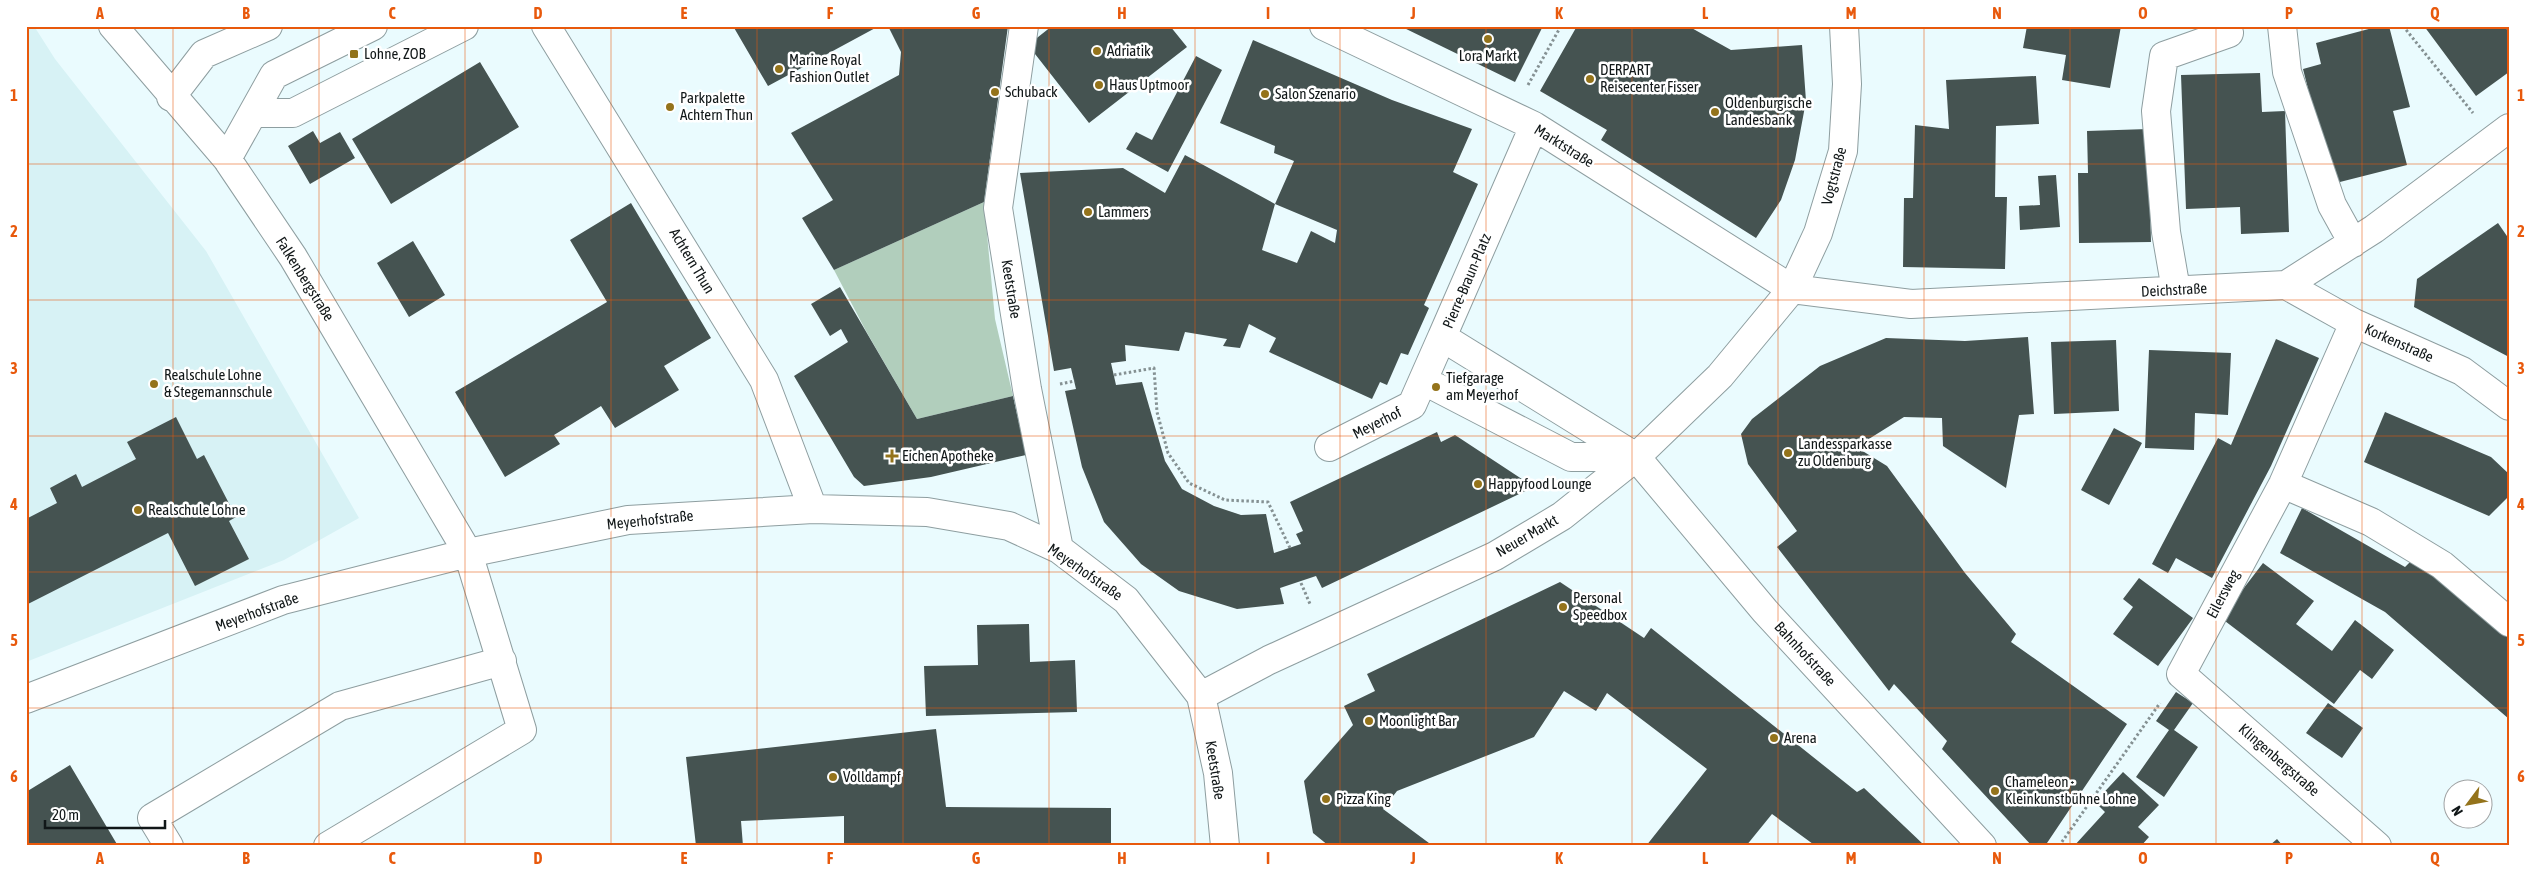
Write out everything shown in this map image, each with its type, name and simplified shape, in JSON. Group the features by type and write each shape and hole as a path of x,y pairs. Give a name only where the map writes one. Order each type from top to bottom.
{"street":[{"name":"Falkenbergstraße","path":"113,26 171,97 226,159 293,257 468,553 522,730 328,846"},
{"path":"171,97 204,54 216,26"},
{"path":"204,54 268,26"},
{"path":"226,159 274,75 372,26"},
{"path":"254,113 293,113 464,26"},
{"name":"Achtern Thun","path":"546,26 764,380 813,509"},
{"name":"Keetstraße","path":"1024,26 998,208 1027,389 1059,550"},
{"name":"Marktstraße","path":"1324,26 1523,121 1792,289"},
{"name":"Vogtstraße","path":"1792,289 1818,233 1843,151 1847,84 1844,26"},
{"path":"2282,26 2288,72 2332,206 2353,243"},
{"path":"2176,290 2166,232 2156,111 2164,56 2229,33"},
{"name":"Pierre-Braun-Platz","path":"1523,121 1442,336 1636,457"},
{"name":"Deichstraße","path":"1792,289 1911,304 2286,285 2353,243 2502,134"},
{"name":"Korkenstraße","path":"2286,285 2354,323 2462,371 2509,406"},
{"name":"Neuer Markt","path":"1201,696 1277,656 1495,556 1562,516 1636,457 1720,376 1792,289"},
{"name":"Eilersweg","path":"2180,674 2283,484 2354,323"},
{"name":"Meyerhof","path":"1329,447 1412,405 1442,336"},
{"path":"1436,387 1571,457 1636,457"},
{"name":"Bahnhofstraße","path":"1636,457 1765,611 1982,846"},
{"path":"2283,484 2371,522 2442,565 2509,622"},
{"name":"Meyerhofstraße","path":"26,699 283,600 468,553 628,520 813,509 927,512 1009,526 1059,550 1126,600 1201,696"},
{"path":"169,846 152,818 340,706 502,661"},
{"name":"Klingenbergstraße","path":"2180,674 2377,846"},
{"name":"Keetstraße","path":"1201,696 1218,773 1225,846"}],"path":[{"path":"1523,121 1561,26"},
{"path":"2403,26 2502,134"},
{"path":"1114,375 1154,368 1157,412 1168,453 1189,483 1225,500 1268,502 1290,548"},
{"path":"2059,846 2180,674"}],"shaded area":[{"name":"Realschule Lohne & Stegemannschule","path":"26,26 34,26 55,59 206,251 359,518 284,560 26,662"}],"green space":[{"path":"984,202 995,319 1013,396 917,419 866,331 834,270"}],"building":[{"path":"733,26 879,26 768,86"},
{"path":"888,26 1008,26 984,202 834,270 802,218 833,200 791,133 899,75 901,52"},
{"name":"Haus Uptmoor","path":"1052,26 1170,26 1187,47 1089,123 1028,45"},
{"path":"1400,26 1543,26 1515,82"},
{"path":"1577,26 1688,26 1731,50 1802,45 1806,101 1795,160 1781,200 1756,238 1601,140 1607,130 1540,91"},
{"path":"2027,26 2121,26 2110,88 2062,80 2066,55 2023,48"},
{"path":"2380,26 2389,26 2410,107 2393,111 2407,165 2332,184 2303,69 2321,64 2316,43"},
{"path":"2424,26 2504,26 2509,32 2509,72 2476,96"},
{"path":"1253,40 1392,100 1472,129 1453,172 1478,184 1424,305 1429,308 1408,355 1401,353 1387,385 1380,382 1372,399 1269,352 1276,338 1249,324 1240,348 1223,346 1227,339 1185,332 1179,351 1125,345 1126,361 1111,363 1116,385 1142,382 1165,461 1182,489 1214,506 1241,515 1266,514 1274,553 1301,544 1296,534 1303,531 1290,502 1437,432 1441,442 1455,435 1534,487 1322,588 1316,576 1280,588 1284,604 1237,609 1179,591 1141,564 1104,522 1082,467 1065,391 1076,389 1071,368 1054,371 1020,173 1123,168 1165,193 1185,155 1275,204 1294,161 1274,153 1275,146 1220,123","holes":["1275,204 1337,230 1335,243 1311,231 1297,263 1262,250"]},
{"path":"1196,56 1222,70 1168,172 1126,149 1136,132 1152,140"},
{"path":"480,62 519,127 391,204 352,139"},
{"path":"2260,73 2262,112 2285,111 2289,232 2241,234 2240,207 2186,209 2181,75"},
{"path":"2036,76 2039,124 1996,126 1995,197 2007,197 2005,269 1903,267 1904,198 1913,198 1915,125 1949,129 1946,80"},
{"path":"2148,129 2151,242 2079,243 2078,173 2088,173 2087,131"},
{"path":"313,131 320,143 340,132 355,158 310,184 288,146"},
{"path":"2056,175 2060,227 2020,230 2019,206 2040,205 2038,176"},
{"path":"631,203 711,338 664,366 679,390 615,428 601,406 554,435 560,444 505,477 455,392 607,302 570,240"},
{"path":"2498,223 2509,239 2509,357 2414,307 2417,279"},
{"path":"413,241 445,295 409,317 377,263"},
{"path":"840,287 917,419 1013,396 1026,455 931,477 864,486 854,477 794,376 848,342 841,329 830,336 811,304"},
{"path":"2028,337 2034,414 2019,415 2006,488 1943,446 1942,418 1904,417 1856,447 1887,466 1965,573 2016,634 2011,642 2127,724 2045,846 2032,846 1942,749 1947,741 1894,684 1889,691 1777,547 1797,531 1748,464 1741,434 1752,419 1820,366 1886,338 1965,341"},
{"path":"2276,339 2319,358 2271,466 2212,578 2176,558 2168,573 2152,564 2218,438 2231,445"},
{"path":"2116,340 2119,411 2054,414 2051,342"},
{"path":"2149,350 2231,353 2228,415 2195,413 2194,450 2145,448"},
{"path":"2385,412 2491,457 2509,474 2509,496 2489,516 2364,462"},
{"name":"Realschule Lohne","path":"176,417 197,459 204,455 236,517 229,521 249,559 195,586 168,533 26,605 26,519 57,503 50,488 76,474 82,487 136,459 127,442"},
{"path":"2114,428 2142,443 2109,505 2081,490"},
{"path":"2302,508 2405,567 2417,555 2509,639 2509,719 2385,612 2280,553"},
{"path":"2263,563 2314,601 2296,624 2332,651 2355,620 2394,650 2372,679 2360,670 2334,704 2221,618"},
{"path":"2139,578 2193,618 2158,666 2113,634 2133,607 2123,599"},
{"path":"1560,582 1644,638 1651,628 1857,792 1864,788 1924,845 1811,846 1813,844 1772,814 1746,846 1646,846 1707,769 1607,693 1596,711 1564,691 1534,737 1397,791 1383,809 1433,846 1329,846 1313,833 1304,781 1353,725 1344,706 1375,691 1367,674"},
{"path":"1029,624 1030,662 1075,660 1077,712 926,716 924,666 978,665 977,625"},
{"path":"2176,692 2193,703 2174,730 2198,747 2164,797 2136,777 2169,730 2156,721"},
{"path":"2328,703 2363,728 2342,758 2306,733"},
{"path":"936,729 946,807 1111,808 1111,846 844,846 844,816 741,821 743,846 696,846 686,757"},
{"path":"70,765 118,846 26,846 26,792"},
{"path":"2123,772 2159,805 2138,827 2149,837 2141,846 2074,846 2105,812 2095,802"},
{"path":"2277,839 2283,846 2269,846"}],"place":[{"name":"Lora Markt","path":"1488,39"},
{"name":"Adriatik","path":"1097,51"},
{"name":"Lohne, ZOB","path":"354,54"},
{"name":"Marine Royal Fashion Outlet","path":"779,69"},
{"name":"DERPART Reisecenter Fisser","path":"1590,79"},
{"name":"Haus Uptmoor","path":"1099,85"},
{"name":"Schuback","path":"995,92"},
{"name":"Salon Szenario","path":"1265,94"},
{"name":"Parkpalette Achtern Thun","path":"670,107"},
{"name":"Oldenburgische Landesbank","path":"1715,112"},
{"name":"Lammers","path":"1088,212"},
{"name":"Realschule Lohne & Stegemannschule","path":"154,384"},
{"name":"Tiefgarage am Meyerhof","path":"1436,387"},
{"name":"Landessparkasse zu Oldenburg","path":"1788,453"},
{"name":"Eichen Apotheke","path":"892,456"},
{"name":"Happyfood Lounge","path":"1478,484"},
{"name":"Realschule Lohne","path":"138,510"},
{"name":"Personal Speedbox","path":"1563,607"},
{"name":"Moonlight Bar","path":"1369,721"},
{"name":"Arena","path":"1774,738"},
{"name":"Volldampf","path":"833,777"},
{"name":"Chameleon - Kleinkunstbühne Lohne","path":"1995,791"},
{"name":"Pizza King","path":"1326,799"}]}
